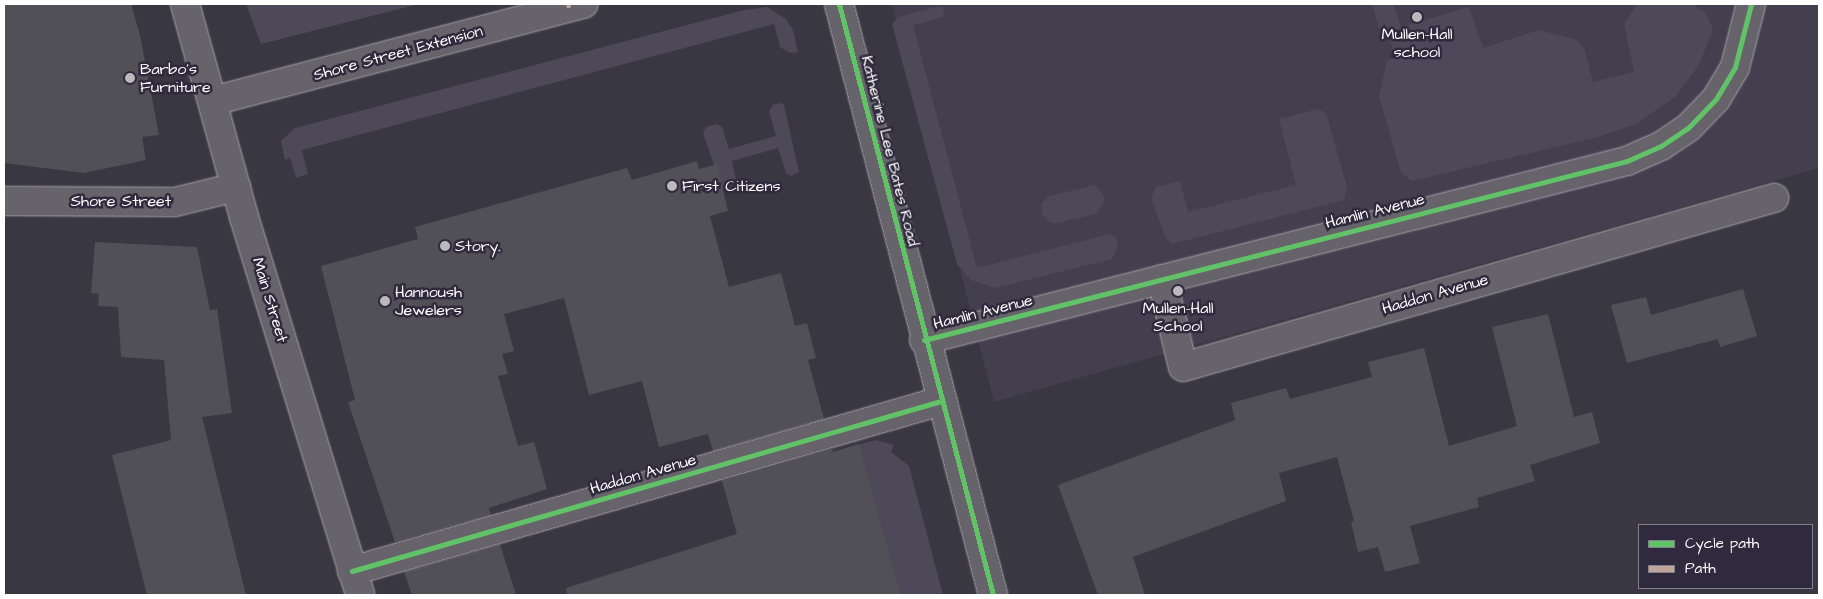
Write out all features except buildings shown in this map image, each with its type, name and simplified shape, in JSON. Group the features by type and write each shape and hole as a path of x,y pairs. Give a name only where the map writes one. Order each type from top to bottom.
{"street":[{"name":"Main Street","path":"185,4 236,187 356,583"},
{"name":"Shore Street Extension","path":"213,101 584,4"},
{"name":"Katherine Lee Bates Road","path":"839,4 924,340 993,595"},
{"name":"Hamlin Avenue","path":"924,340 1627,161 1660,146 1688,128 1716,99 1735,67 1751,4"},
{"name":"Shore Street","path":"4,201 175,202 236,187"},
{"name":"Haddon Avenue","path":"1162,279 1183,367 1774,198"},
{"name":"Haddon Avenue","path":"356,583 941,401"}],"shaded area":[{"path":"246,4 419,4 261,44"},
{"name":"Mullen-Hall School","path":"892,4 1819,4 1819,168 994,402"},
{"path":"1372,4 1394,4 1401,27 1469,7 1483,48 1539,30 1577,40 1584,48 1593,82 1634,72 1624,24 1637,4 1693,4 1706,13 1713,29 1699,65 1676,96 1636,124 1598,137 1412,181 1401,173 1379,96 1387,60 1395,58 1388,32 1380,31"},
{"path":"940,6 944,8 943,17 913,25 977,268 1110,234 1117,238 1118,245 1112,259 995,288 971,280 957,264 892,24 898,17"},
{"path":"767,7 786,19 793,30 798,52 790,53 780,47 774,24 302,150 308,174 296,178 290,158 285,160 281,141 295,128 744,10"},
{"path":"780,103 784,105 799,172 791,176 786,173 778,148 732,161 736,179 733,184 722,188 703,133 706,127 716,124 722,127 729,149 776,136 769,111 773,105"},
{"path":"1318,109 1326,113 1347,187 1344,200 1172,244 1165,237 1151,198 1156,187 1180,181 1188,212 1296,185 1279,119"},
{"path":"1096,185 1106,200 1096,214 1056,223 1050,222 1042,214 1041,204 1049,196"},
{"path":"875,440 894,445 891,452 909,466 943,595 901,595 859,445"}],"marked path":[{"path":"568,4 569,8"}],"cycle path":[{"path":"839,4 993,595"},
{"path":"924,340 1627,161 1661,146 1688,128 1716,99 1735,67 1751,4"},
{"path":"352,571 941,401"}],"place":[{"name":"Mullen-Hall school","path":"1417,17"},
{"name":"Barbo's Furniture","path":"130,78"},
{"name":"First Citizens","path":"672,186"},
{"name":"Story.","path":"445,246"},
{"name":"Mullen-Hall School","path":"1178,291"},
{"name":"Hannoush Jewelers","path":"385,301"}]}
